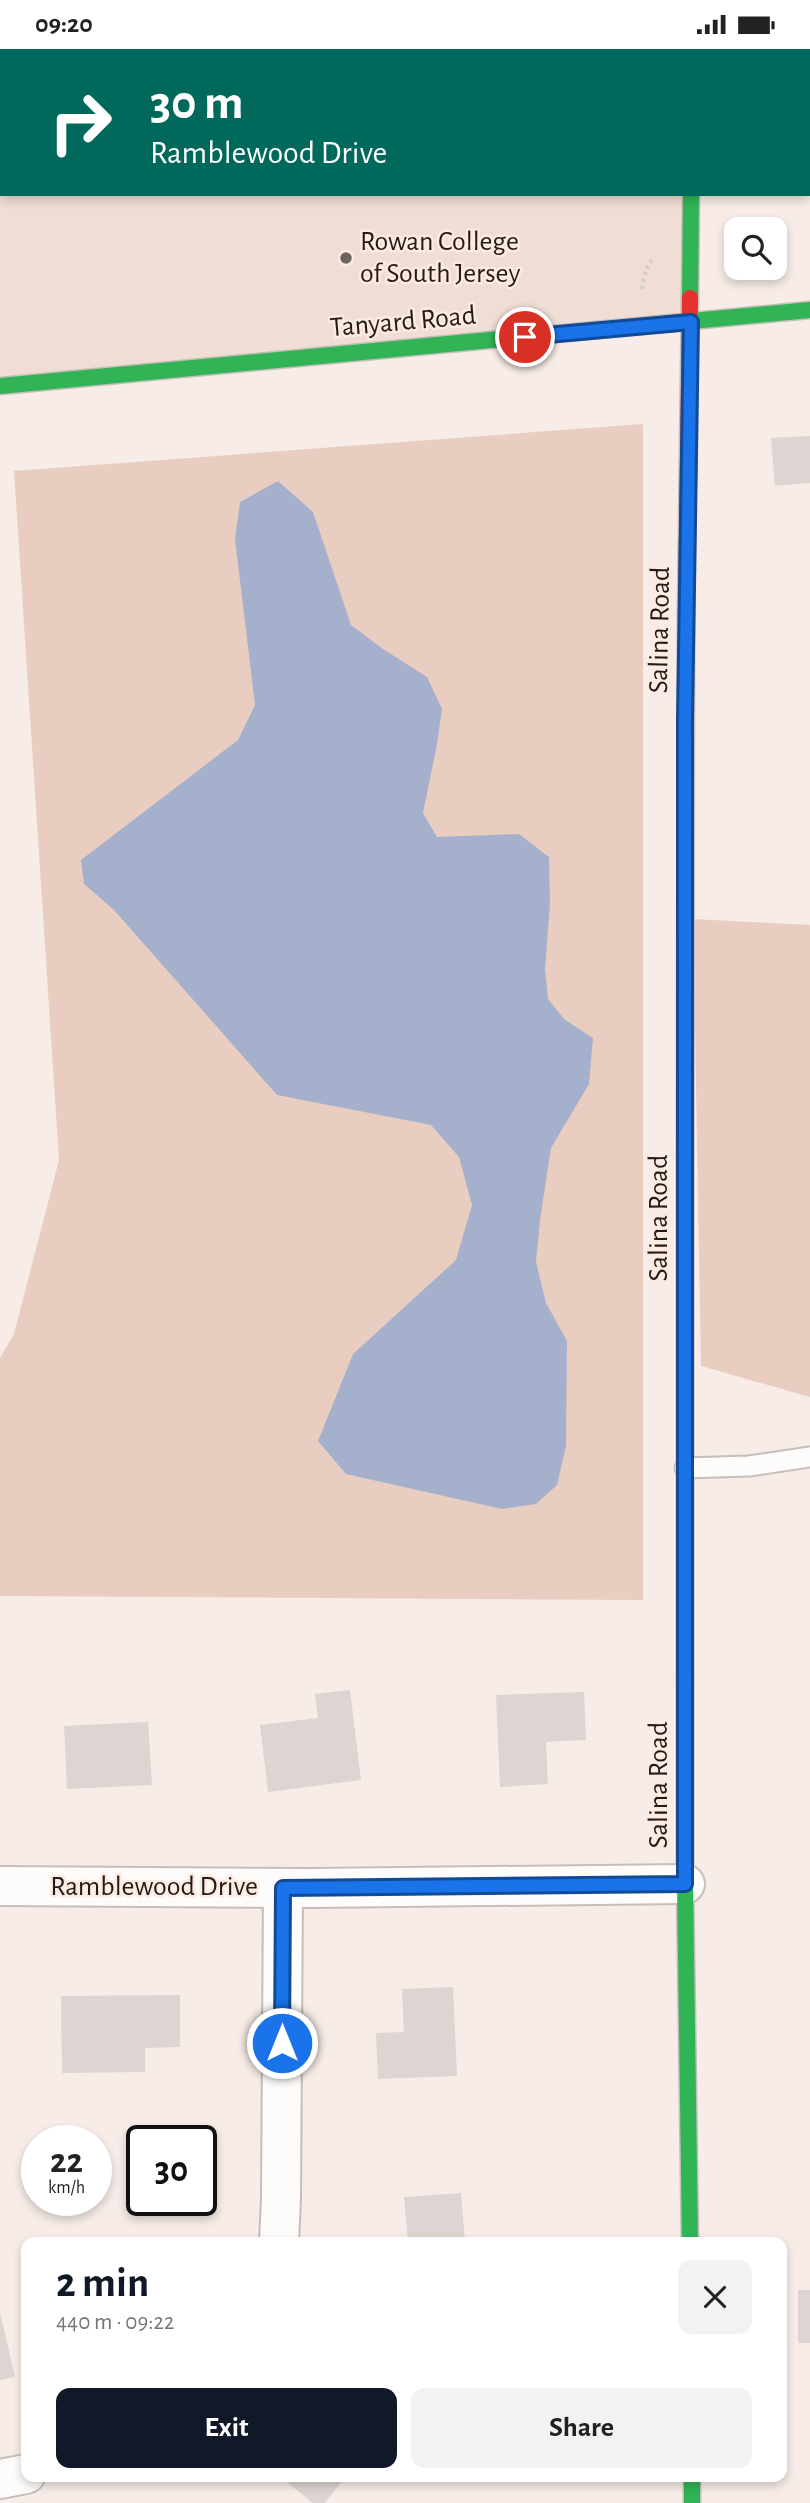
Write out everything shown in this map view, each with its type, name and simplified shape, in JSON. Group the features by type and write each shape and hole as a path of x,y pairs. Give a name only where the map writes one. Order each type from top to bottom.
{"street":[{"name":"Salina Road","path":"690,2237 685,1884 685,719 691,196"},
{"name":"Tanyard Road","path":"0,386 810,310"},
{"name":"Ramblewood Drive","path":"0,1886 283,1888 685,1884"},
{"path":"279,2237 282,2199 283,1888"},
{"path":"0,2479 21,2475"},
{"path":"692,2482 692,2503"}],"lane":[{"path":"685,1468 749,1466 810,1457"}],"shaded area":[{"name":"Rowan College of South Jersey","path":"0,196 691,196 691,322 0,386"},
{"path":"643,424 643,1600 0,1596 0,1358 14,1334 59,1160 14,471"},
{"path":"693,919 810,925 810,1397 701,1366"}],"water":[{"path":"278,481 313,512 351,625 427,677 442,709 423,813 437,837 519,834 549,857 550,903 545,969 548,999 564,1019 593,1038 589,1084 551,1148 540,1220 536,1262 546,1303 567,1341 566,1446 557,1485 536,1504 502,1509 346,1474 318,1441 353,1354 456,1260 472,1205 459,1157 431,1125 277,1095 114,910 84,884 81,860 238,740 255,705 235,539 240,502"}],"building":[{"path":"810,436 810,483 775,486 771,438"},
{"path":"350,1690 361,1780 268,1792 260,1725 318,1718 315,1694"},
{"path":"584,1692 586,1740 546,1742 548,1784 500,1787 496,1695"},
{"path":"148,1722 152,1785 67,1789 64,1726"},
{"path":"453,1987 457,2076 378,2079 376,2033 404,2032 402,1989"},
{"path":"180,1995 180,2047 145,2048 145,2072 62,2073 61,1996"},
{"path":"461,2193 465,2237 408,2237 404,2197"},
{"path":"798,2290 810,2290 810,2343 798,2343"},
{"path":"0,2312 15,2377 0,2380"},
{"path":"287,2482 341,2482 325,2503 313,2503"}],"traffic: fast":[{"path":"690,298 691,196"},
{"path":"0,386 810,310"},
{"path":"685,1152 686,613"},
{"path":"685,1680 690,2237"},
{"path":"692,2482 692,2503"}],"traffic: slow":[{"path":"685,1152 685,1680"}],"traffic: jam":[{"path":"686,613 690,298"}],"place":[{"name":"Rowan College of South Jersey","path":"346,258"}],"route":[{"path":"282,2043 283,1888 685,1884 685,719 691,322 525,337"}]}
